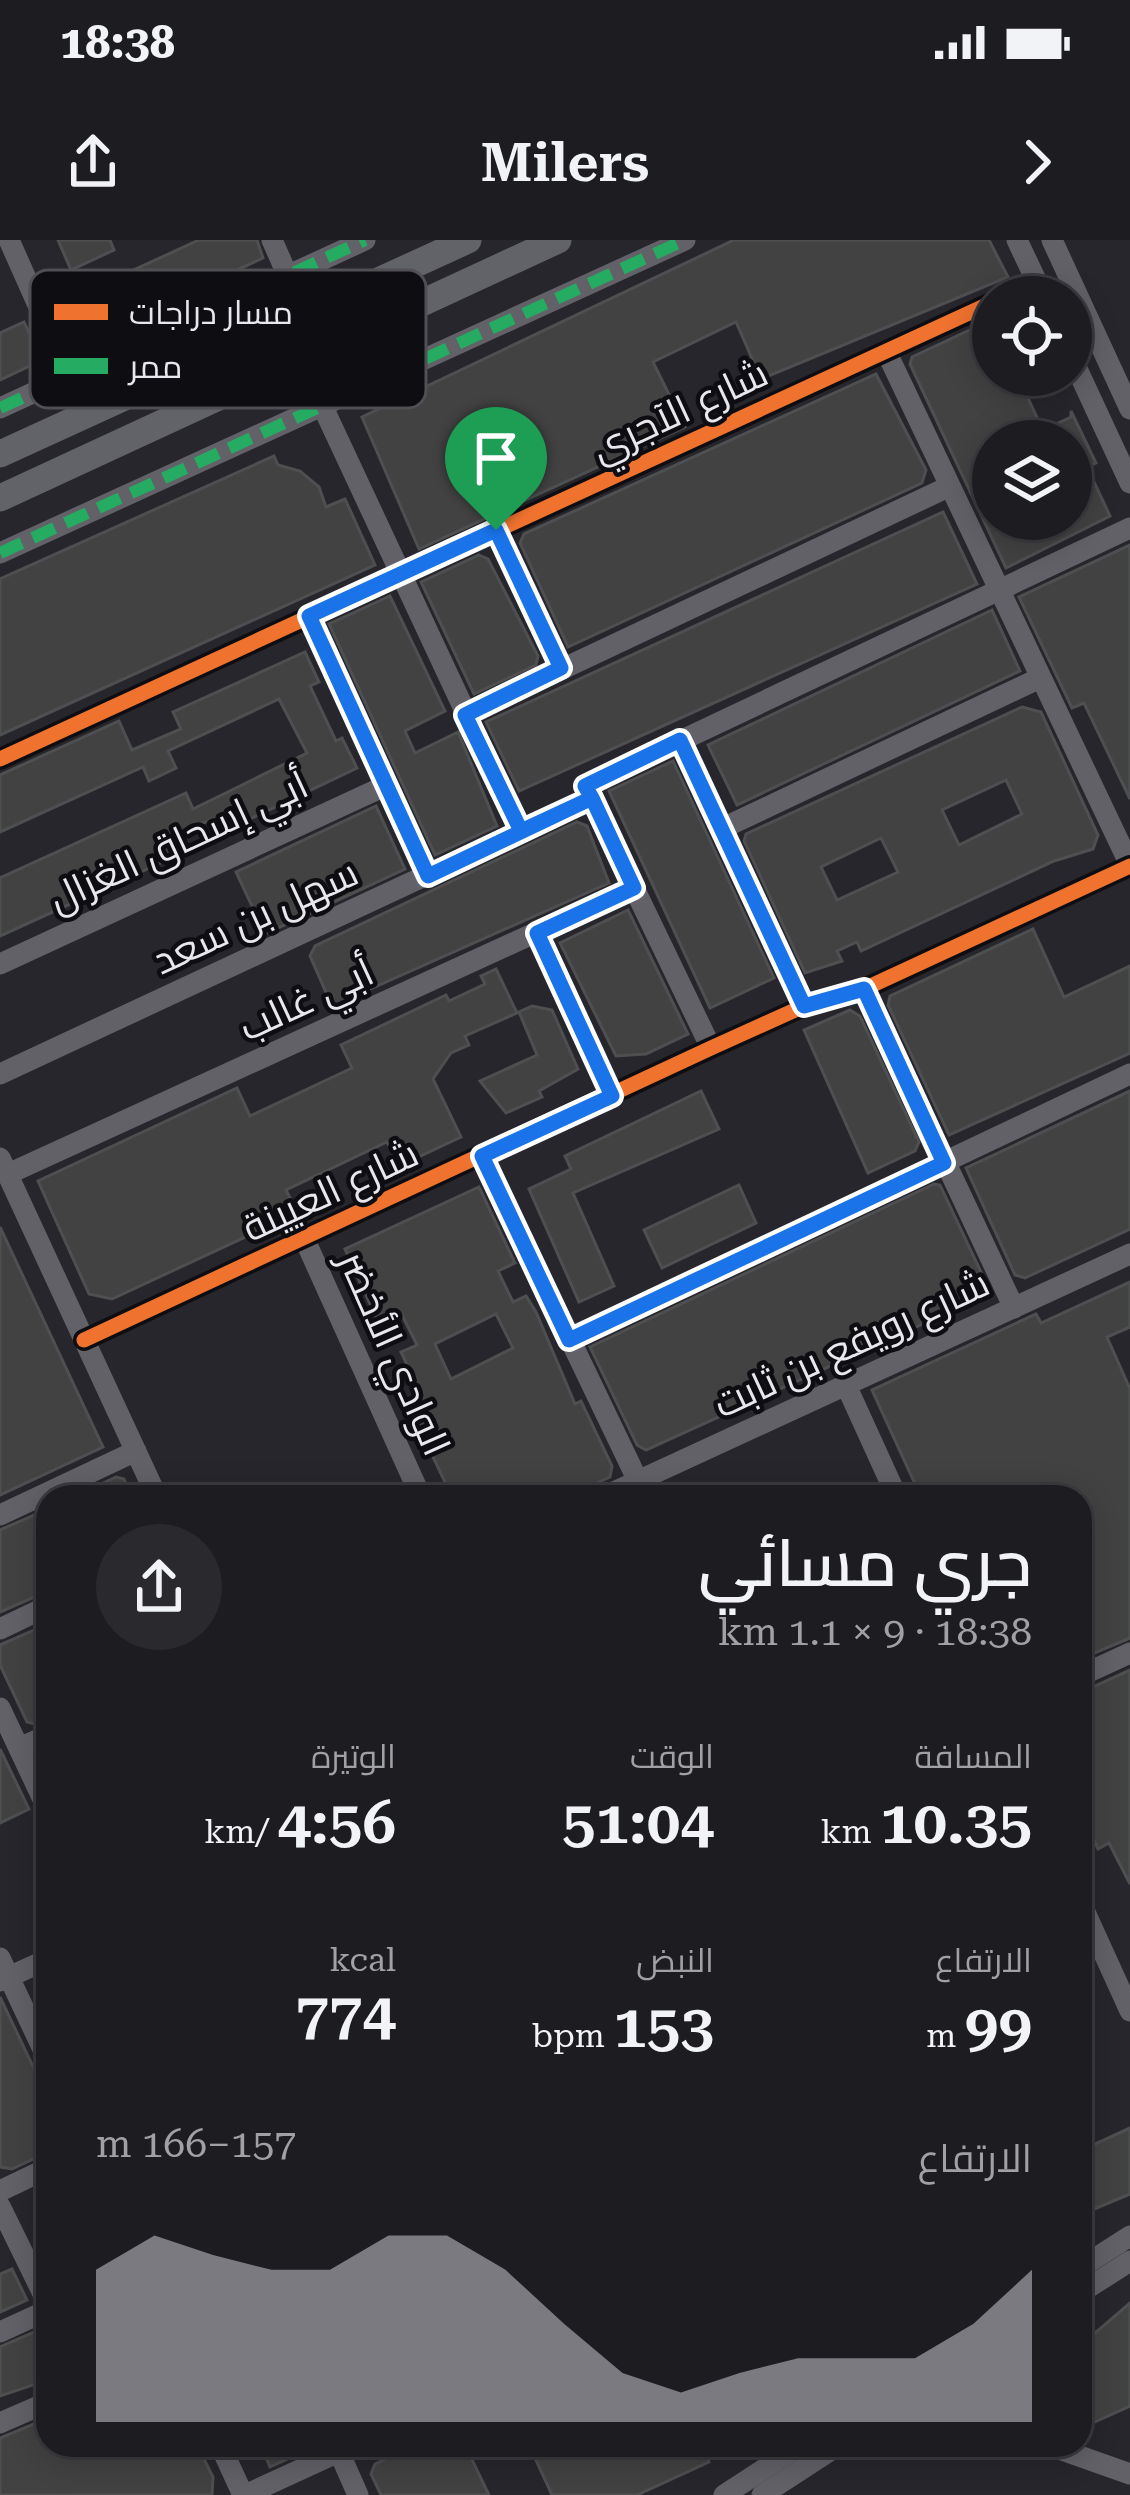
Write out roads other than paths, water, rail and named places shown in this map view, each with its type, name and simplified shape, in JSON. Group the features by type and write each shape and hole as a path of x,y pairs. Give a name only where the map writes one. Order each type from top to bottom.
{"main road":[{"path":"403,270 468,240"},
{"path":"426,300 558,240"},
{"path":"0,454 102,408"},
{"path":"0,498 193,408"}],"street":[{"path":"9,240 30,287"},
{"path":"272,240 287,270"},
{"path":"304,270 365,240"},
{"path":"426,360 685,240"},
{"path":"1022,250 1042,270 1054,264 1055,246"},
{"path":"1055,246 1069,276"},
{"name":"شارع الآجري","path":"0,759 972,312"},
{"path":"1092,326 1130,409"},
{"path":"886,351 1130,865"},
{"path":"0,407 30,394"},
{"path":"1090,396 1130,483"},
{"path":"84,408 87,415"},
{"path":"0,553 323,408 521,831"},
{"path":"465,715 948,488"},
{"name":"سهل بن سعد","path":"0,1074 428,876 521,831 680,740 1130,528"},
{"path":"496,530 561,668"},
{"path":"309,616 428,876"},
{"path":"723,828 1040,678"},
{"path":"680,740 804,1006"},
{"name":"أبي إسحاق الغزال","path":"0,964 387,785"},
{"path":"588,792 711,1048"},
{"name":"شارع العيينة","path":"85,1340 711,1048 804,1006 864,989 1130,865"},
{"name":"أبي غالب","path":"4,1166 634,888"},
{"path":"537,933 612,1096"},
{"path":"864,989 1014,1308"},
{"path":"569,1340 1130,1074"},
{"path":"482,1156 638,1481"},
{"path":"4,1166 152,1485"},
{"name":"الوادي الأخضر","path":"304,1238 416,1485"},
{"name":"شارع رويفع بن ثابت","path":"629,1485 1130,1254"},
{"path":"846,1385 892,1485"},
{"path":"64,1485 136,1451"},
{"path":"0,1515 36,1498"},
{"path":"0,1629 36,1612"},
{"path":"1092,1670 1130,1653"},
{"path":"0,1708 36,1783"},
{"path":"20,1748 36,1741"},
{"path":"1092,1927 1130,2011"},
{"path":"36,1962 3,1972 36,2037"},
{"path":"0,2191 36,2174"},
{"path":"4,2218 36,2283"},
{"path":"1092,2260 1130,2236"},
{"path":"1092,2285 1130,2261"},
{"path":"0,2332 36,2313"},
{"path":"0,2423 36,2407"},
{"path":"226,2457 244,2495 322,2457"},
{"path":"346,2457 358,2495"},
{"path":"724,2495 783,2457"},
{"path":"762,2495 821,2457"},
{"path":"1082,2457 1130,2474"}]}
